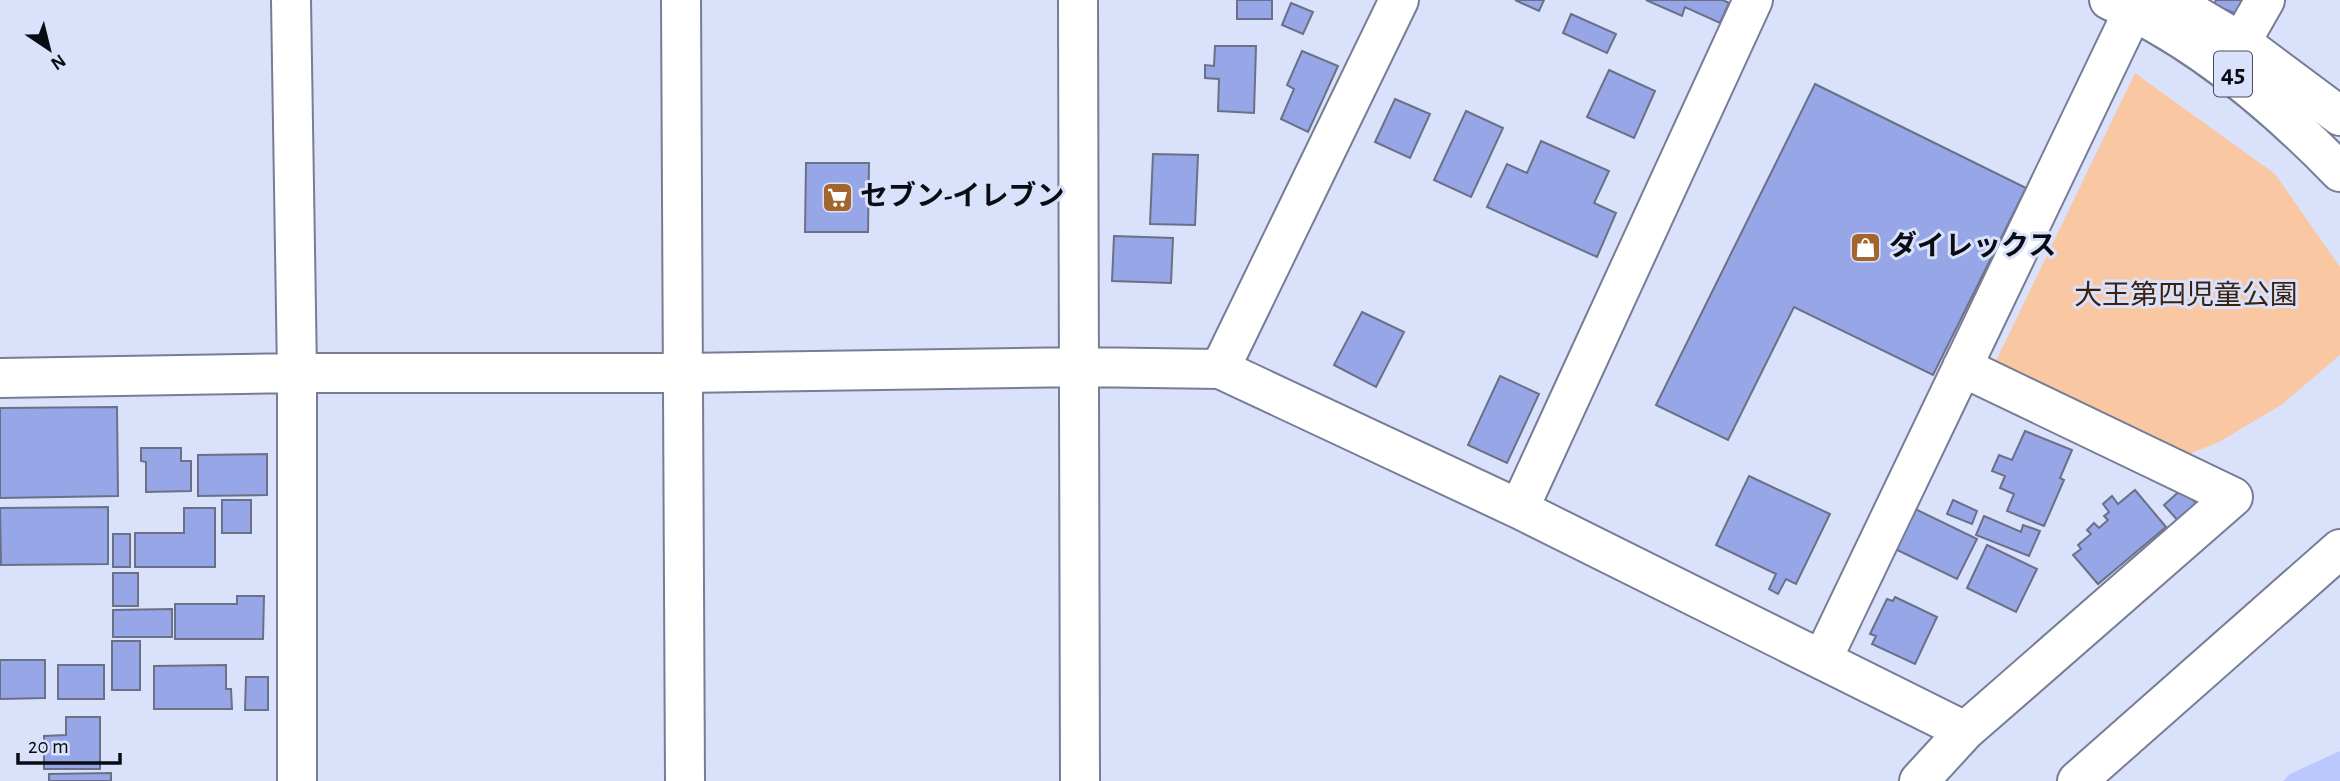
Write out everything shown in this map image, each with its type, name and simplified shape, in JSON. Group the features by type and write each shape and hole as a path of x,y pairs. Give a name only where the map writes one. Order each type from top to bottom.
{"street":[{"path":"291,0 297,373 297,781"},
{"path":"681,0 685,781"},
{"path":"1078,0 1080,781"},
{"path":"1220,369 1399,0"},
{"path":"1518,509 1753,0"},
{"path":"2170,0 2241,42 2340,116"},
{"path":"2241,42 2265,0"},
{"path":"1822,660 2133,4"},
{"name":"45","path":"2133,4 2224,67 2314,145 2340,172"},
{"path":"0,378 1080,367 1220,369 1518,509 1965,731"},
{"path":"1919,781 1965,731 2233,496 1962,367"},
{"path":"2077,781 2340,549"}],"green space":[{"name":"大王第四児童公園","path":"2135,73 2275,174 2340,267 2340,355 2281,405 2219,442 2184,456 1994,365"}],"water":[{"path":"2340,751 2340,781 2283,781 2290,774"}],"building":[{"path":"1237,0 1272,0 1272,19 1237,19"},
{"path":"1515,0 1544,0 1539,11"},
{"path":"1646,0 1723,0 1729,3 1720,23 1685,7 1682,16"},
{"path":"2216,0 2254,0 2247,18 2214,5"},
{"path":"1291,3 1313,12 1303,34 1282,25"},
{"path":"1571,14 1616,34 1607,53 1563,33"},
{"path":"1215,46 1256,46 1254,113 1218,111 1219,79 1205,78 1205,65 1214,66"},
{"path":"1302,51 1338,66 1308,132 1281,119 1294,89 1287,85"},
{"path":"1609,70 1655,91 1634,138 1587,117"},
{"name":"ダイレックス","path":"1815,84 2026,188 1933,375 1794,307 1728,440 1656,405"},
{"path":"1395,99 1430,114 1410,158 1375,142"},
{"path":"1466,111 1503,128 1471,197 1434,180"},
{"path":"1541,141 1609,171 1594,203 1616,213 1597,257 1487,207 1507,164 1527,173"},
{"path":"1153,154 1198,155 1195,225 1150,224"},
{"name":"セブン-イレブン","path":"806,163 869,163 868,232 805,232"},
{"path":"1114,236 1173,238 1171,283 1112,281"},
{"path":"1362,312 1404,332 1376,387 1334,365"},
{"path":"1500,376 1539,394 1507,463 1468,445"},
{"path":"117,407 118,496 0,498 0,408"},
{"path":"2025,431 2072,450 2060,478 2064,480 2044,526 2007,511 2014,494 2000,488 2005,476 1992,471 1999,455 2012,460"},
{"path":"141,448 181,448 181,461 191,461 191,491 146,492 146,462 141,461"},
{"path":"267,454 267,495 198,496 198,455"},
{"path":"1749,476 1830,514 1796,584 1786,579 1778,594 1769,589 1776,574 1716,545"},
{"path":"2183,488 2199,507 2180,523 2164,505"},
{"path":"2135,490 2166,527 2098,584 2073,555 2081,549 2078,545 2091,534 2087,530 2094,523 2099,528 2108,520 2104,516 2109,512 2103,504 2112,496 2118,504"},
{"path":"222,500 251,500 251,533 222,533"},
{"path":"1953,500 1977,511 1972,524 1947,514"},
{"path":"1909,506 1977,539 1957,579 1889,546"},
{"path":"108,507 108,564 1,565 0,508"},
{"path":"184,508 215,508 215,567 135,567 135,533 184,533"},
{"path":"1984,516 2021,532 2023,525 2040,531 2029,556 1976,535"},
{"path":"113,534 130,534 130,567 113,567"},
{"path":"1987,545 2037,569 2016,612 1967,588"},
{"path":"113,573 138,573 138,606 113,606"},
{"path":"237,596 264,596 263,639 175,639 175,604 237,604"},
{"path":"1895,597 1937,617 1915,664 1872,644 1876,636 1870,634 1887,599 1893,601"},
{"path":"172,609 172,637 113,637 113,610"},
{"path":"112,641 140,641 140,690 112,690"},
{"path":"0,660 45,660 45,698 0,699"},
{"path":"58,665 104,665 104,699 58,699"},
{"path":"226,665 226,689 231,689 232,709 154,709 154,666"},
{"path":"246,677 268,677 268,710 245,710"},
{"path":"66,717 100,717 100,769 44,769 44,736 66,735"},
{"path":"111,773 111,781 49,781 49,774"}],"place":[{"name":"セブン-イレブン","path":"837,197"},
{"name":"ダイレックス","path":"1866,247"}]}
